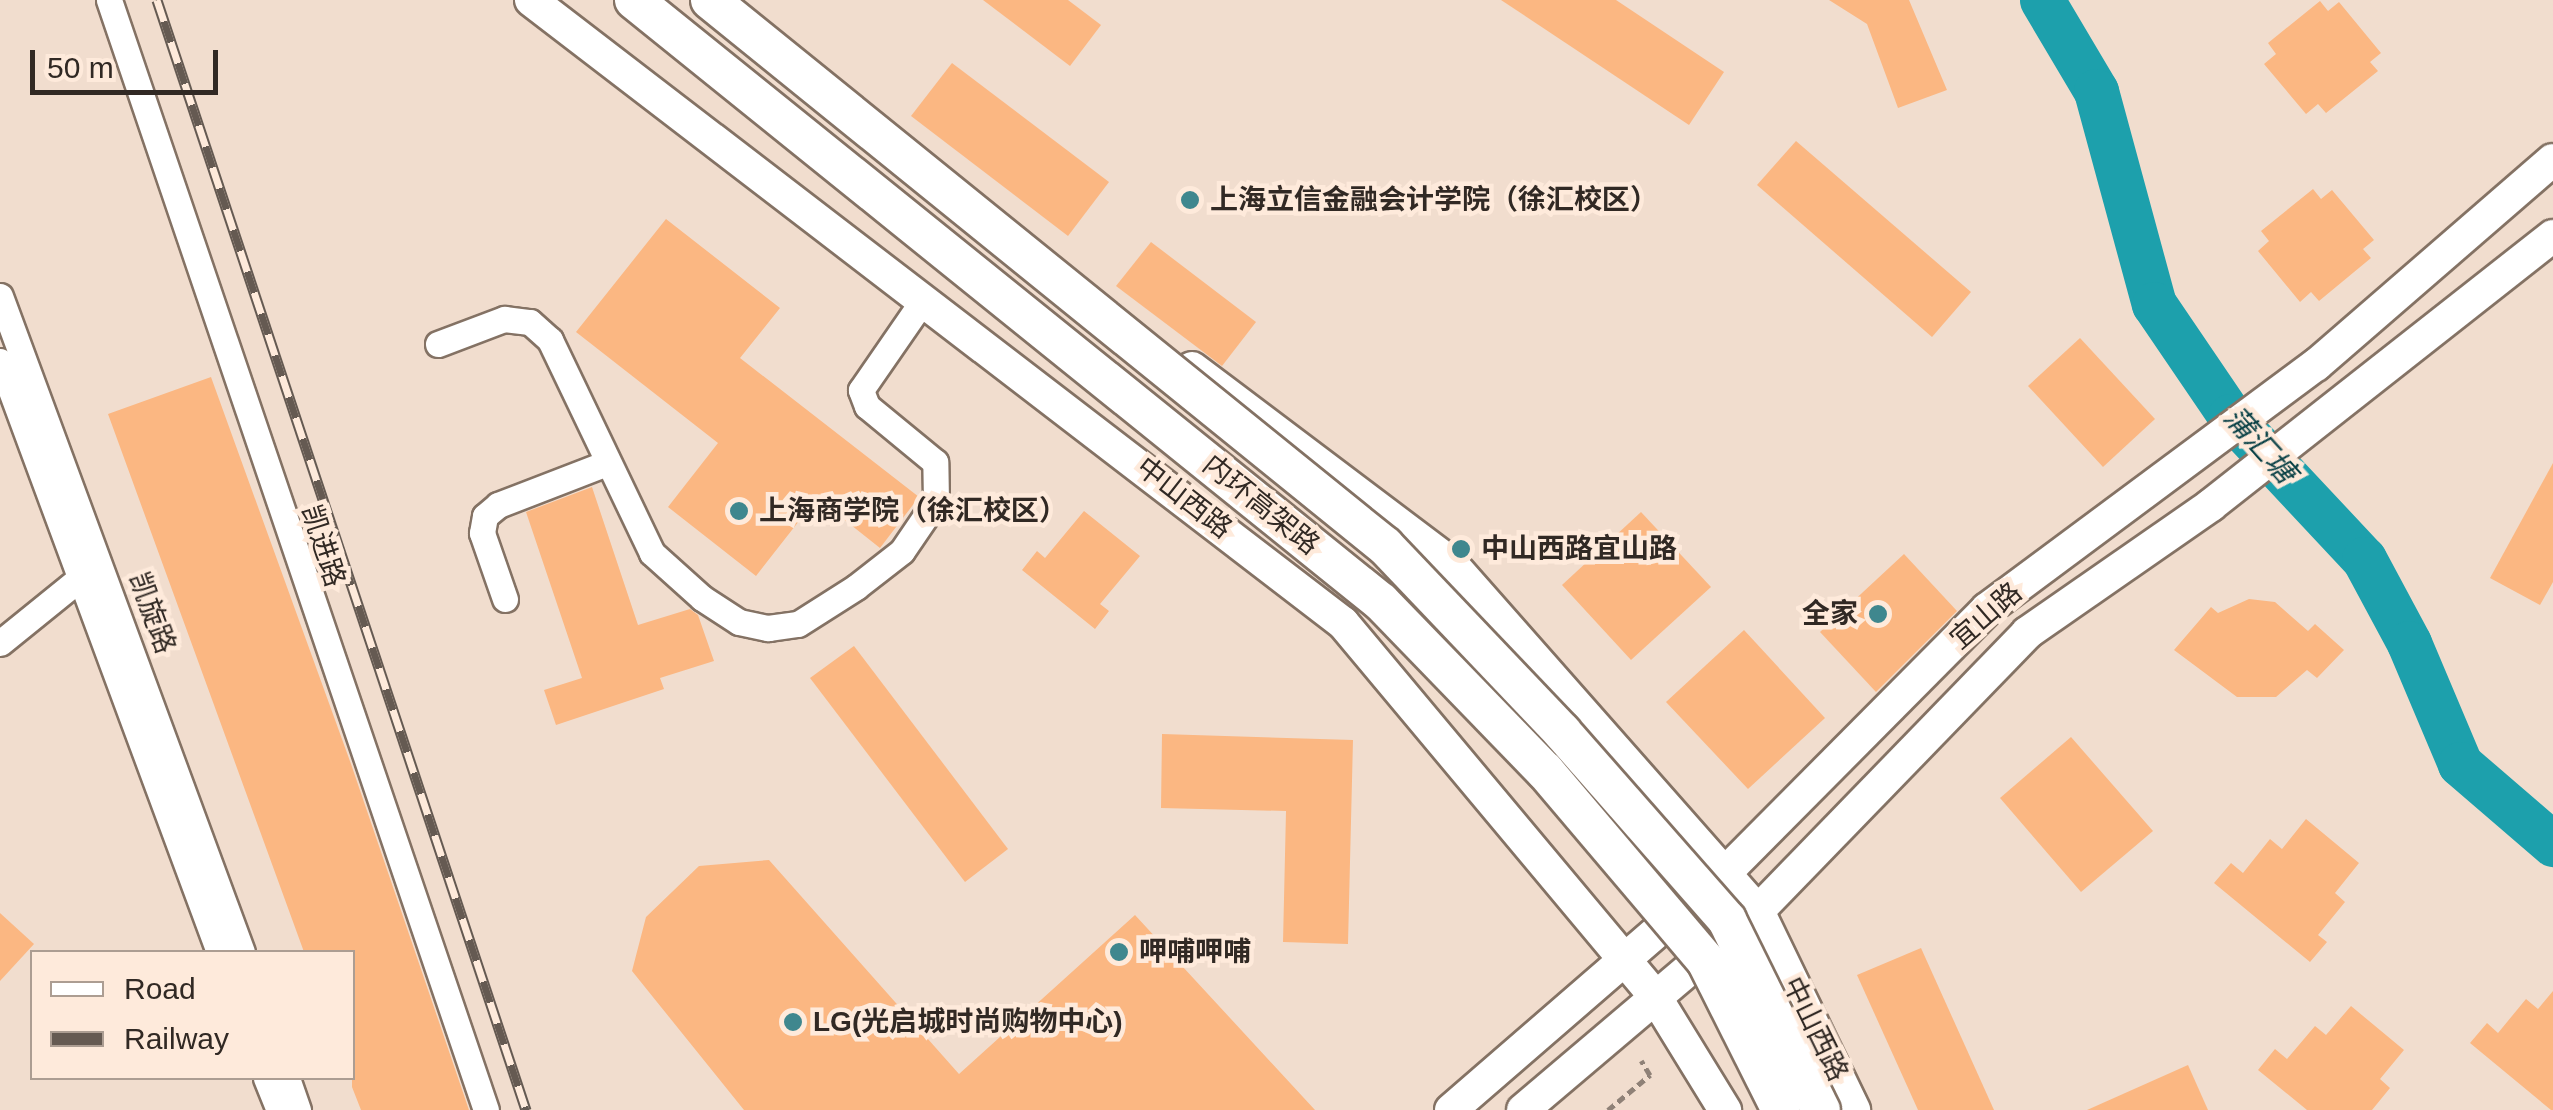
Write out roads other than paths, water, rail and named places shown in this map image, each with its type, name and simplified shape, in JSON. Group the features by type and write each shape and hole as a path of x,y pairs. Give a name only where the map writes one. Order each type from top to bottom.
{"highway":[{"name":"内环高架路","path":"634,0 1382,602 1545,771 1706,961 1780,1110"},
{"name":"内环高架路","path":"708,0 1384,546 1562,732 1727,920 1821,1110"}],"main road":[{"name":"中山西路","path":"531,0 1343,623 1656,998 1724,1110"},
{"name":"中山西路","path":"708,0 1450,563 1758,911 1854,1110"},
{"name":"宜山路","path":"1451,1110 1622,958 1726,873 1988,610 2316,365 2553,160"},
{"name":"宜山路","path":"1523,1110 1758,911 2028,633 2211,504 2349,400 2553,236"}],"street":[{"name":"凯进路","path":"109,0 486,1110"},
{"name":"凯旋路","path":"0,296 102,561 241,950"},
{"path":"438,344 504,319 530,322 550,340 652,553 702,598 739,622 768,628 798,624 902,551 936,501 936,462 867,406 861,390 923,300"},
{"name":"凯旋路","path":"0,361 219,950"},
{"path":"505,599 482,533 485,516 498,505 606,463"},
{"path":"0,642 102,561"},
{"path":"267,1080 279,1110"},
{"path":"288,1080 298,1110"}],"waterway":[{"name":"蒲汇塘","path":"2042,0 2096,91 2154,304 2230,416 2364,559 2409,643 2460,764 2553,844"}],"railway":[{"path":"157,0 526,1110"}],"place":[{"name":"上海立信金融会计学院（徐汇校区）","path":"1190,200"},
{"name":"上海商学院（徐汇校区）","path":"739,511"},
{"name":"中山西路宜山路","path":"1461,549"},
{"name":"全家","path":"1878,614"},
{"name":"呷哺呷哺","path":"1119,952"},
{"name":"LG(光启城时尚购物中心)","path":"793,1022"}]}
